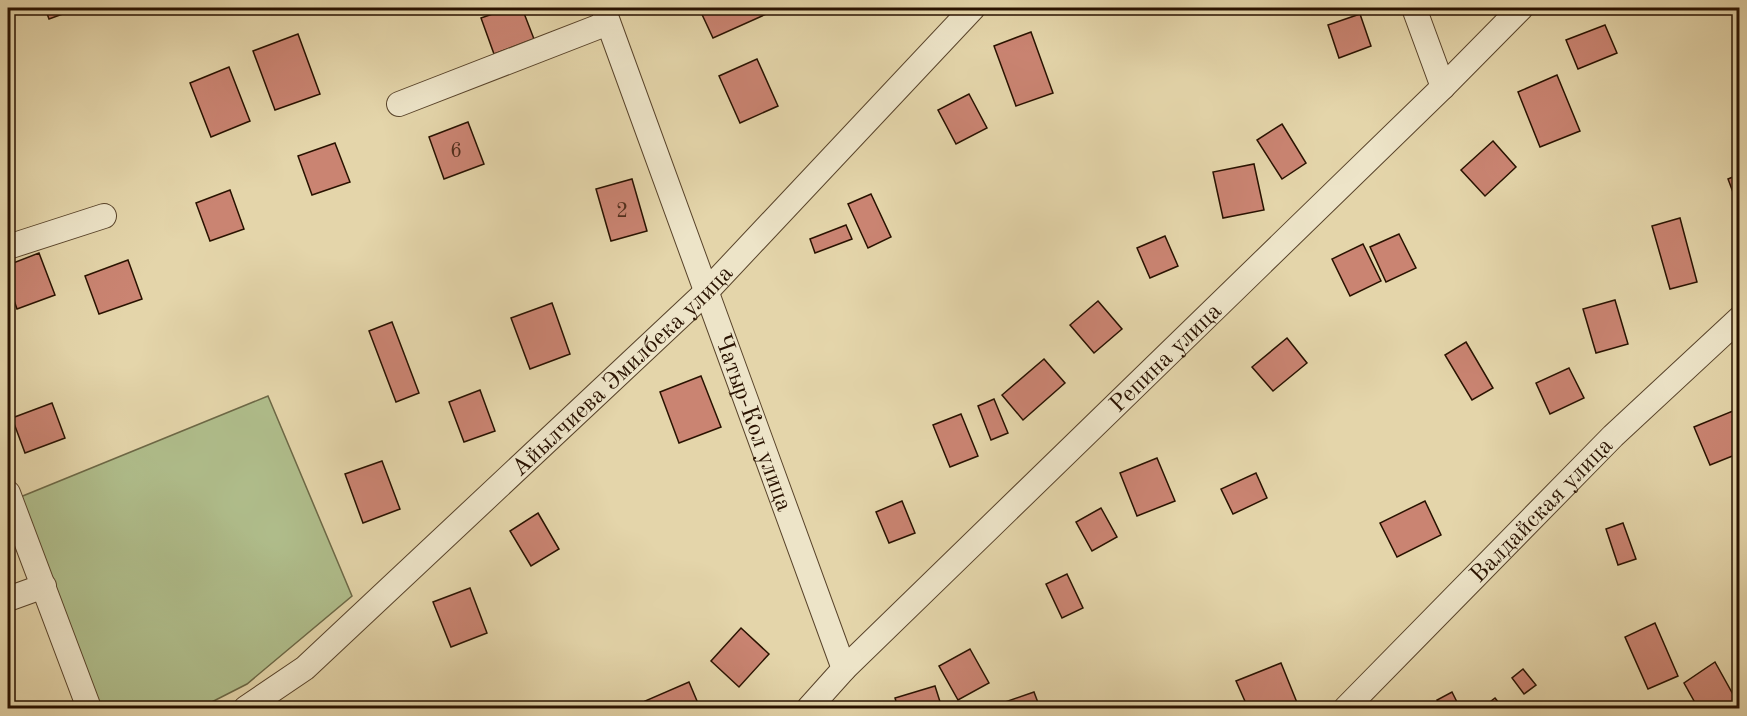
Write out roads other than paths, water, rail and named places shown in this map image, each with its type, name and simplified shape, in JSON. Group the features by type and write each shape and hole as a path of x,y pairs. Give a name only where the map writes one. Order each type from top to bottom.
{"street":[{"name":"Айылчиева Эмилбека улица","path":"246,708 305,668 706,292 973,8"},
{"path":"1414,8 1443,87"},
{"name":"Репина улица","path":"809,708 844,669 1443,87 1521,8"},
{"name":"Чатыр-Кол улица","path":"606,15 844,669"},
{"path":"399,104 606,15"},
{"path":"8,247 104,216"},
{"name":"Валдайская улица","path":"1346,708 1613,436 1740,318"},
{"path":"8,493 89,708"},
{"path":"8,599 44,586"}]}
